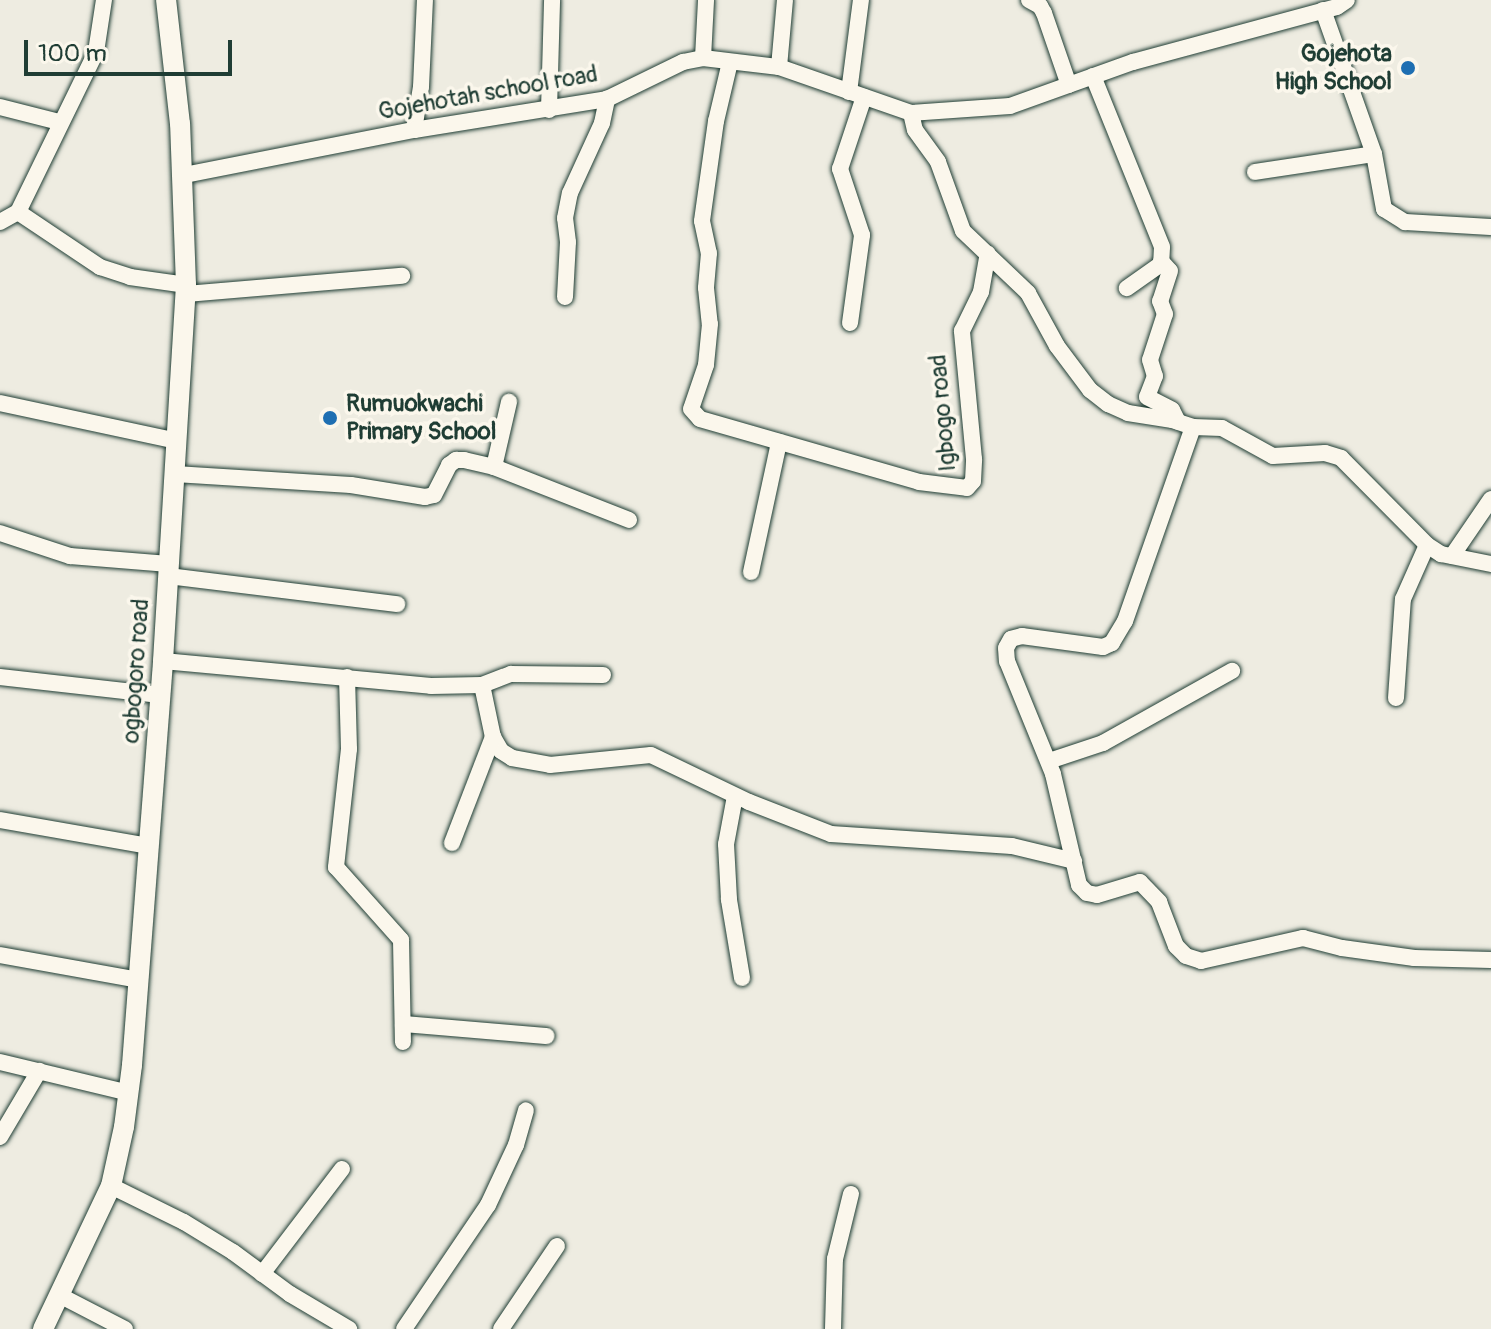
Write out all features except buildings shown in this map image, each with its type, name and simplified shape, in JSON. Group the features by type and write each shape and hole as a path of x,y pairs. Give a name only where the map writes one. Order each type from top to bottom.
{"street":[{"path":"0,222 18,212 59,122 96,52 104,0"},
{"name":"ogbogoro road","path":"43,1329 111,1186 129,1093 163,661 186,289 184,175 166,0"},
{"path":"414,130 421,87 425,0"},
{"path":"549,110 552,0"},
{"path":"703,58 706,0"},
{"path":"779,67 785,0"},
{"path":"850,323 862,235 840,169 856,95 861,0"},
{"path":"1029,0 1040,6 1044,13 1069,85"},
{"name":"Gojehotah school road","path":"184,175 414,130 607,99 683,62 703,58 779,67 911,113 1010,106 1093,76 1323,10 1347,0"},
{"path":"1323,10 1374,154 1384,209 1405,222 1491,227"},
{"path":"730,62 716,121 702,221 710,269 706,288 709,342 691,409 700,419 779,442 751,572"},
{"path":"1093,76 1162,247 1161,261 1153,273 1127,288"},
{"path":"565,297 568,242 565,218 570,193 602,123 607,99"},
{"path":"0,107 59,122"},
{"path":"911,113 915,130 938,162 963,231 1028,293 1044,326 1090,390 1128,413 1186,425 1222,428 1273,456 1325,453 1341,458 1427,545 1452,556 1491,564"},
{"path":"1255,172 1374,154"},
{"path":"18,212 100,267 186,289 402,276"},
{"name":"Igbogo road","path":"779,442 945,487 967,488 973,481 970,386 961,347 962,331 981,292 988,254"},
{"path":"1161,261 1170,271 1160,301 1165,314 1150,360 1155,376 1147,397 1172,410 1186,425"},
{"path":"494,467 509,402"},
{"path":"0,403 177,441"},
{"path":"1186,425 1125,621 1112,643 1103,647 1022,636 1011,639 1006,648 1007,661 1049,761 1079,885 1087,893 1097,895 1140,882 1150,889 1159,902 1176,946 1201,961 1303,938 1342,948 1414,958 1491,960"},
{"path":"175,474 351,485 425,497 434,495 456,460 494,467 629,520"},
{"path":"1452,556 1491,499"},
{"path":"0,533 70,556 397,604"},
{"path":"1396,698 1403,599 1427,545"},
{"path":"163,661 431,686 482,685 511,674 603,675"},
{"path":"1049,761 1103,743 1232,671"},
{"path":"0,677 160,695"},
{"path":"347,677 349,749 336,867 401,940 403,1042"},
{"path":"482,685 493,737 501,751 512,758 550,765 651,755 735,796 831,834 1012,846 1074,861"},
{"path":"452,843 493,737"},
{"path":"735,796 726,844 729,900 742,978"},
{"path":"0,820 149,846"},
{"path":"0,955 139,980"},
{"path":"403,1024 547,1036"},
{"path":"0,1062 129,1093"},
{"path":"0,1137 39,1071"},
{"path":"404,1329 488,1205 516,1145 526,1110"},
{"path":"262,1274 342,1169"},
{"path":"111,1186 184,1222 349,1329"},
{"path":"833,1329 833,1270 851,1194"},
{"path":"501,1329 557,1246"},
{"path":"61,1296 125,1329"}],"place":[{"name":"Gojehota High School","path":"1408,68"},
{"name":"Rumuokwachi Primary School","path":"330,418"}]}
